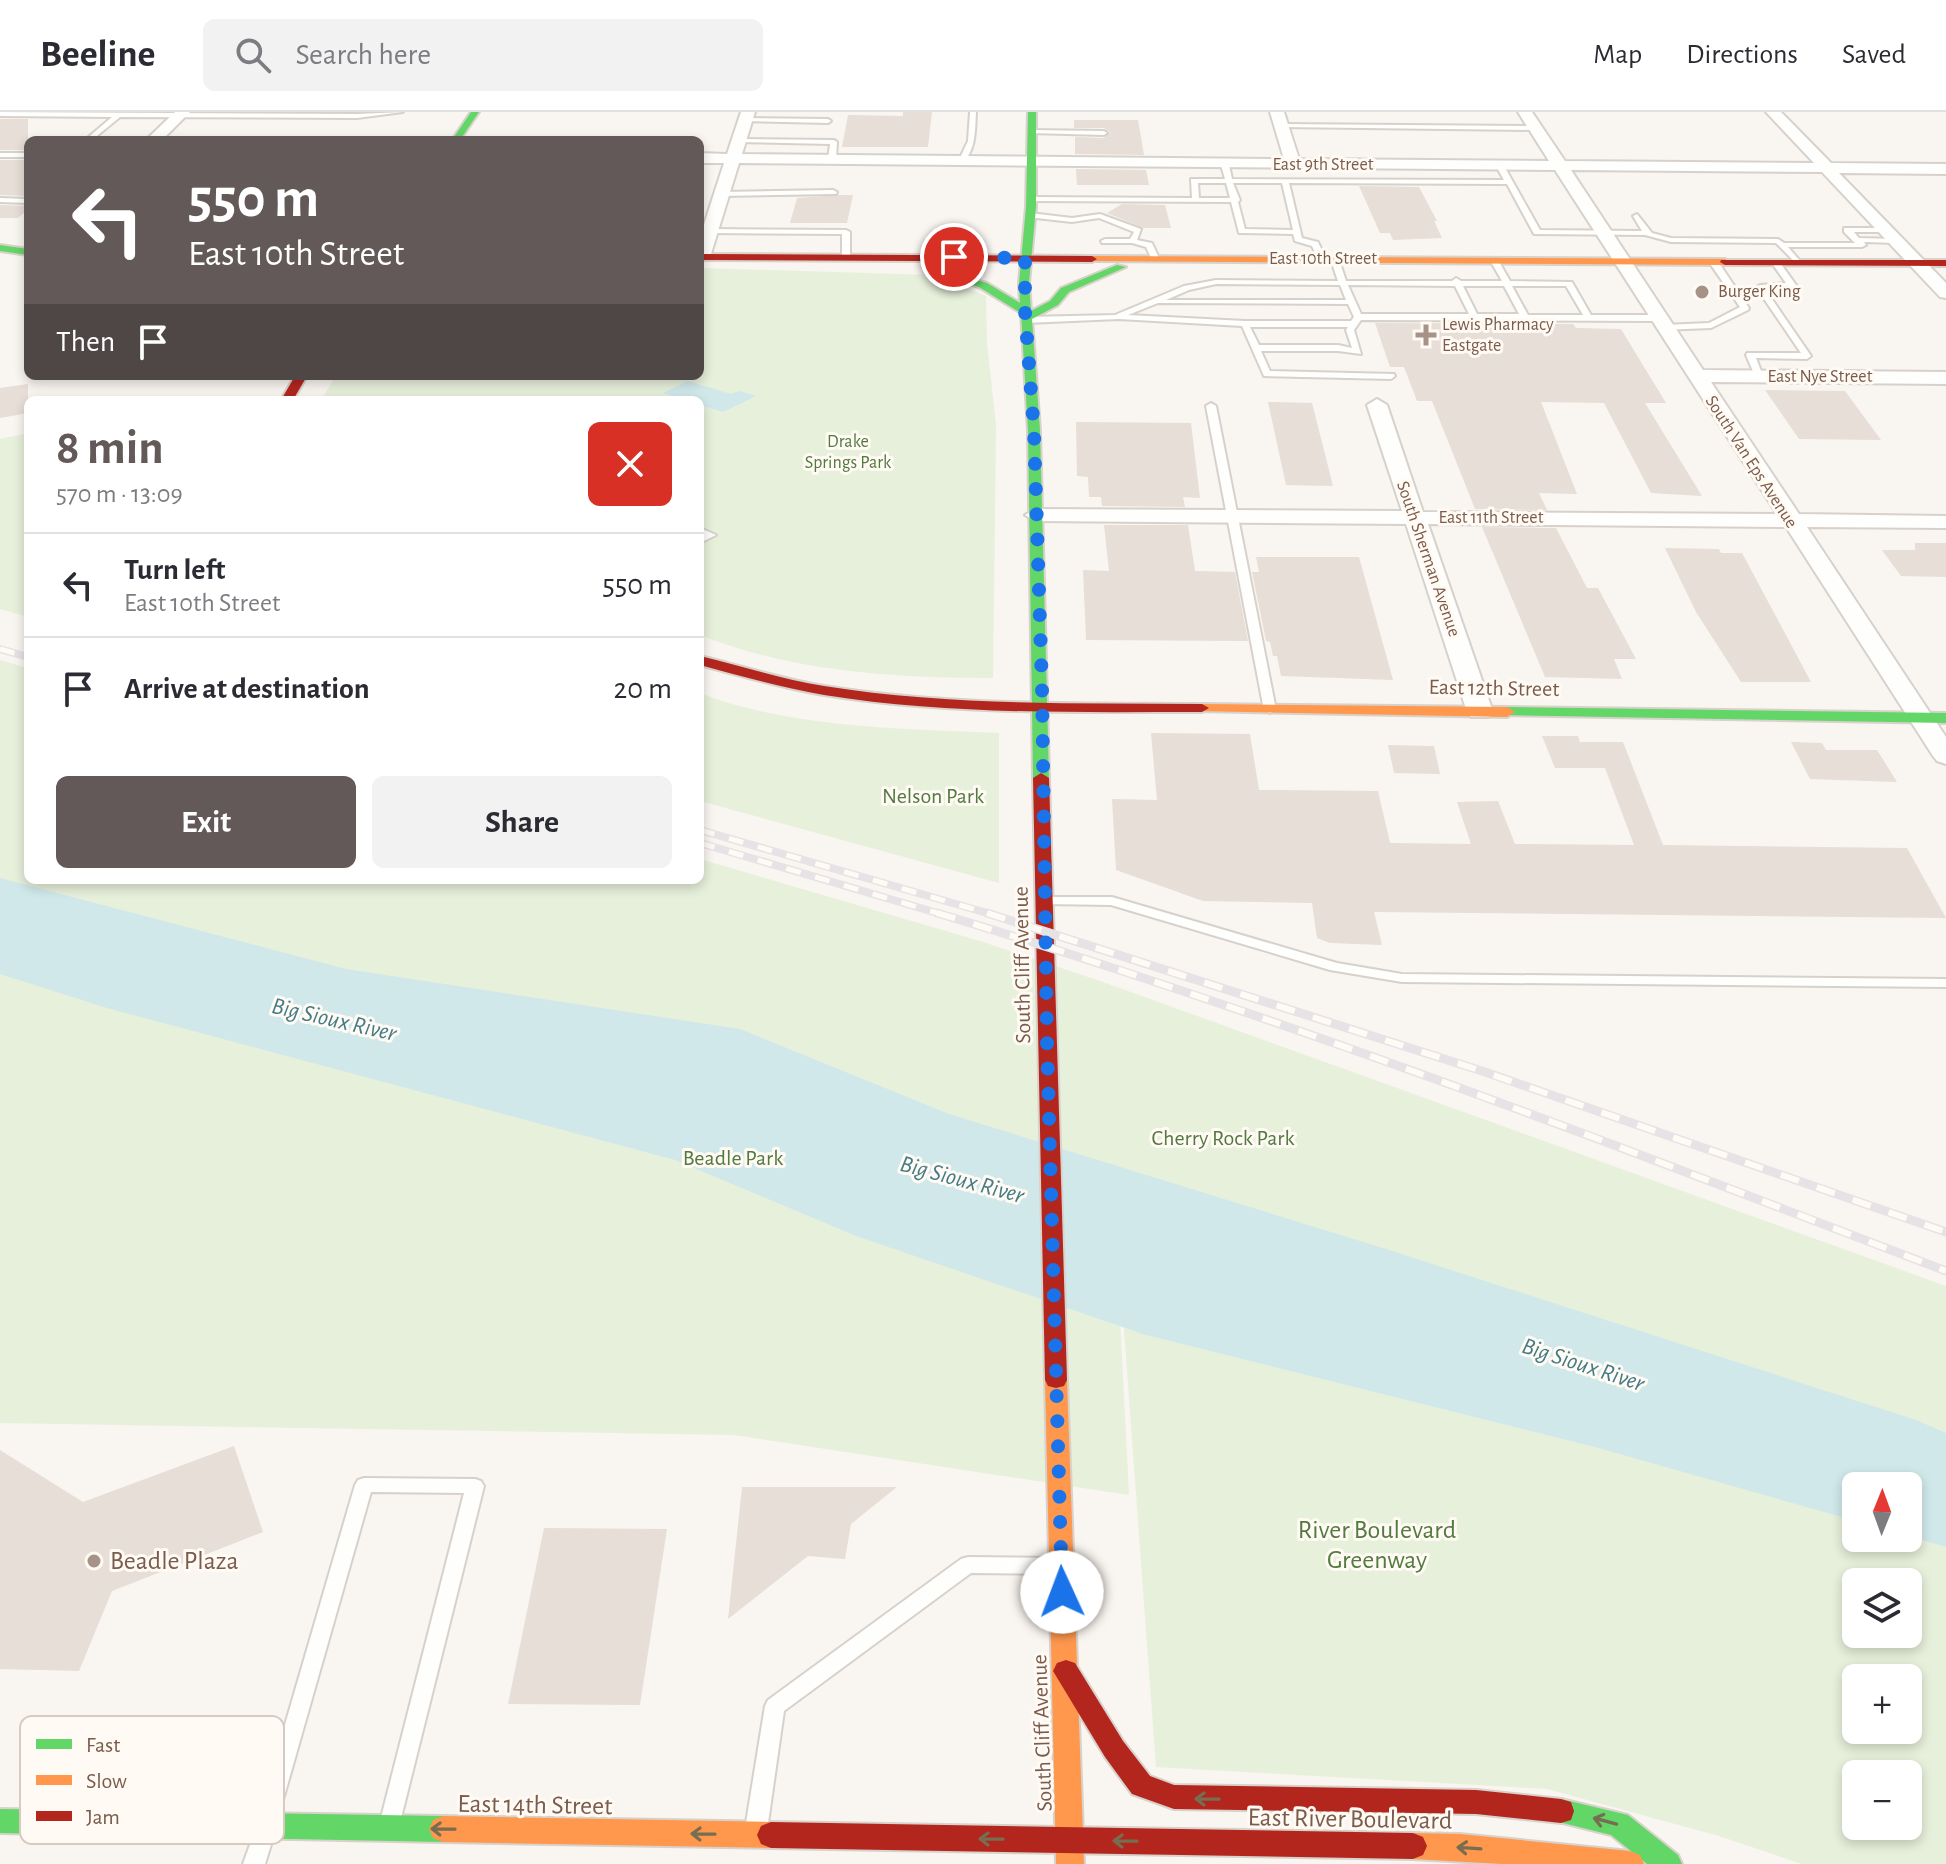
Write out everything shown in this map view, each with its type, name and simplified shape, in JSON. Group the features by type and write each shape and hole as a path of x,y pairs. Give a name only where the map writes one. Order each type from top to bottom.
{"main road":[{"path":"459,136 475,112"},
{"name":"South Cliff Avenue","path":"1030,119 1031,207 1025,258 1026,316 1042,707 1047,1041 1070,1864"},
{"path":"0,248 24,251"},
{"path":"0,256 24,253"},
{"name":"East 10th Street","path":"704,257 1713,262 1778,254 1797,262 1946,263"},
{"path":"808,257 829,268 923,270 969,279 995,289 1026,316 1054,303 1065,290 1084,280 1126,266 1175,259"},
{"name":"East 12th Street","path":"704,661 758,678 847,697 947,705 1946,718"},
{"path":"1065,1668 1114,1749 1141,1785 1174,1797 1476,1802 1570,1812 1618,1824 1668,1864"},
{"name":"East 14th Street","path":"0,1821 20,1821"},
{"name":"East 14th Street","path":"284,1825 1069,1840"},
{"path":"1050,1856 1069,1840"},
{"name":"East River Boulevard","path":"1069,1840 1460,1847 1630,1864"}],"street":[{"name":"South Van Eps Avenue","path":"1525,112 1946,756"},
{"path":"1773,112 1944,290"},
{"path":"157,136 181,113"},
{"path":"704,248 747,116"},
{"path":"1279,119 1293,165"},
{"name":"East 9th Street","path":"704,158 1946,169"},
{"name":"East Nye Street","path":"1695,376 1946,378"},
{"name":"South Sherman Avenue","path":"1377,405 1480,712"},
{"name":"East 11th Street","path":"1036,515 1946,522"}],"lane":[{"path":"0,114 400,112"},
{"path":"963,160 971,141 973,112"},
{"path":"93,136 118,115"},
{"path":"747,116 828,121"},
{"path":"1030,119 1104,133"},
{"path":"1279,119 1535,128"},
{"path":"739,141 834,142 832,159"},
{"path":"0,155 24,155"},
{"path":"1225,165 1232,181 1242,231 1297,232"},
{"path":"1500,166 1537,232 1648,233 1671,240 1778,241 1778,254 1792,285 1760,287 1807,356 1750,355 1759,376"},
{"path":"1196,200 1194,181 1509,182"},
{"path":"1255,348 1338,348 1358,352 1350,330 1356,320 1352,302 1343,283 1315,244 1298,239 1285,181"},
{"path":"722,194 833,192"},
{"path":"0,200 24,201"},
{"path":"1031,207 1236,200"},
{"path":"1031,207 1086,225"},
{"path":"1072,220 1100,216 1138,231 1132,241"},
{"path":"1637,216 1648,233"},
{"path":"1071,230 1072,220"},
{"path":"1778,254 1862,245 1847,230 1887,232"},
{"path":"710,231 846,232 846,257"},
{"path":"1857,240 1887,232"},
{"path":"1115,235 1149,245 1155,258"},
{"path":"1105,241 1132,241"},
{"path":"1494,260 1525,317"},
{"path":"1026,316 1245,324 1525,317 1711,325 1745,308 1731,292 1726,276 1713,262"},
{"path":"1116,317 1187,288 1216,282 1456,280 1569,284 1589,318"},
{"path":"1456,280 1474,317"},
{"path":"1155,302 1352,302"},
{"path":"1245,324 1267,374 1391,376"},
{"path":"1211,406 1270,710"},
{"path":"1044,901 1112,901 1335,967 1402,978 1946,983"},
{"path":"284,1760 364,1485 475,1486 389,1828"},
{"path":"755,1835 775,1706 968,1565 1062,1567"},
{"path":"254,1864 260,1844"}],"green space":[{"name":"Drake Springs Park","path":"704,268 932,275 986,296 987,343 996,425 993,678 881,674 807,665 704,636 704,396 324,396 334,380 704,380"},
{"path":"24,434 24,616 0,609 0,439"},
{"path":"0,660 24,667 24,884 704,884 704,860 980,941 1103,982 1946,1286 1946,1864 1802,1864 1719,1836 1547,1789 1156,1767 1113,1180 1129,1495 734,1435 0,1423"},
{"name":"Nelson Park","path":"704,694 771,713 847,725 999,733 999,883 704,802"}],"water":[{"path":"688,381 731,394 739,391 756,396 723,412 704,406 704,396 663,393"},
{"name":"Big Sioux River","path":"0,878 346,969 740,1029 949,1114 1386,1249 1916,1420 1946,1433 1946,1547 1922,1540 1922,1472 1842,1472 1842,1517 1595,1447 1146,1335 856,1236 675,1160 107,1008 0,974"}],"building":[{"path":"903,112 932,112 928,147 842,147 848,115 903,116"},
{"path":"0,119 28,119 24,150 0,150"},
{"path":"1074,120 1138,120 1144,155 1075,154 1075,137 1104,138 1110,132 1104,128 1074,128"},
{"path":"0,160 24,160 24,196 0,195"},
{"path":"1076,169 1146,170 1149,185 1077,185"},
{"path":"1359,186 1419,187 1437,221 1434,221 1442,238 1393,240 1390,233 1380,233"},
{"path":"853,195 847,223 790,223 797,198"},
{"path":"1122,204 1165,205 1171,228 1144,228 1107,213"},
{"path":"0,205 24,206 24,213 18,218 0,218"},
{"path":"1375,323 1573,324 1576,328 1621,329 1666,403 1645,403 1702,496 1651,493 1604,403 1541,402 1577,494 1539,493 1547,510 1475,509 1432,401 1417,401 1404,367 1390,367"},
{"path":"28,384 24,414 0,418 0,388"},
{"path":"1765,390 1845,391 1881,440 1799,439"},
{"path":"1268,402 1312,403 1333,486 1286,485"},
{"path":"1076,422 1191,423 1200,498 1183,497 1185,507 1102,506 1101,497 1089,497 1088,477 1077,476"},
{"path":"1104,525 1188,525 1195,571 1235,572 1248,641 1086,640 1083,570 1109,571"},
{"path":"1482,527 1556,528 1587,588 1598,588 1636,659 1614,659 1622,679 1545,677"},
{"path":"1915,543 1946,543 1946,577 1901,576 1882,550 1915,550"},
{"path":"1665,548 1719,549 1721,553 1742,553 1811,682 1741,682 1696,612"},
{"path":"1256,557 1359,557 1393,680 1281,676 1277,656 1273,656 1270,642 1266,641 1252,572 1259,572"},
{"path":"1151,733 1250,734 1259,790 1378,791 1390,843 1471,844 1457,802 1498,801 1515,844 1634,845 1605,768 1555,768 1542,736 1578,736 1580,742 1623,742 1663,845 1907,848 1946,918 1374,912 1382,945 1330,943 1317,938 1312,903 1203,901 1116,870 1112,799 1157,800"},
{"path":"1791,742 1822,743 1826,750 1877,750 1897,782 1810,779"},
{"path":"1388,745 1434,746 1440,774 1394,773"},
{"name":"Beadle Plaza","path":"234,1446 263,1532 112,1591 79,1671 0,1669 0,1450 83,1502"},
{"path":"742,1487 897,1487 851,1524 845,1559 808,1556 728,1619"},
{"path":"544,1528 667,1529 640,1705 508,1704"}],"railway":[{"path":"0,649 24,656"},
{"path":"704,831 994,915"},
{"path":"704,844 944,915"},
{"path":"937,913 1065,952 1319,1038 1571,1129 1946,1271"},
{"path":"987,913 1482,1071 1946,1232"}],"traffic: fast":[{"path":"459,136 475,112"},
{"path":"1032,112 1031,207 1024,283 1034,431 1041,778"},
{"path":"0,248 24,251"},
{"path":"1026,318 1054,303 1065,290 1121,267"},
{"path":"935,272 983,285 1025,311"},
{"path":"1507,712 1946,718"},
{"path":"1561,1811 1618,1824 1668,1864"},
{"path":"0,1821 20,1821"},
{"path":"284,1826 443,1829"}],"traffic: slow":[{"path":"1092,259 1725,262"},
{"path":"1202,708 1507,712"},
{"path":"1056,1380 1070,1864"},
{"path":"443,1829 771,1835"},
{"path":"1413,1846 1460,1847 1630,1864"}],"traffic: jam":[{"path":"704,257 1092,259"},
{"path":"1725,262 1946,263"},
{"path":"289,396 299,380"},
{"path":"704,661 823,690 949,704 1202,708"},
{"path":"1041,778 1056,1380"},
{"path":"1066,1671 1114,1749 1141,1785 1174,1797 1476,1802 1561,1811"},
{"path":"771,1835 1413,1846"}],"place":[{"name":"Burger King","path":"1702,292"},
{"name":"Lewis Pharmacy Eastgate","path":"1426,335"},
{"name":"Beadle Plaza","path":"94,1561"}],"route":[{"path":"954,257 1025,258 1042,687 1047,1041 1062,1592"}],"park label":[{"name":"Cherry Rock Park","path":"1223,1138"},
{"name":"Beadle Park","path":"733,1158"},
{"name":"River Boulevard Greenway","path":"1377,1545"}]}
